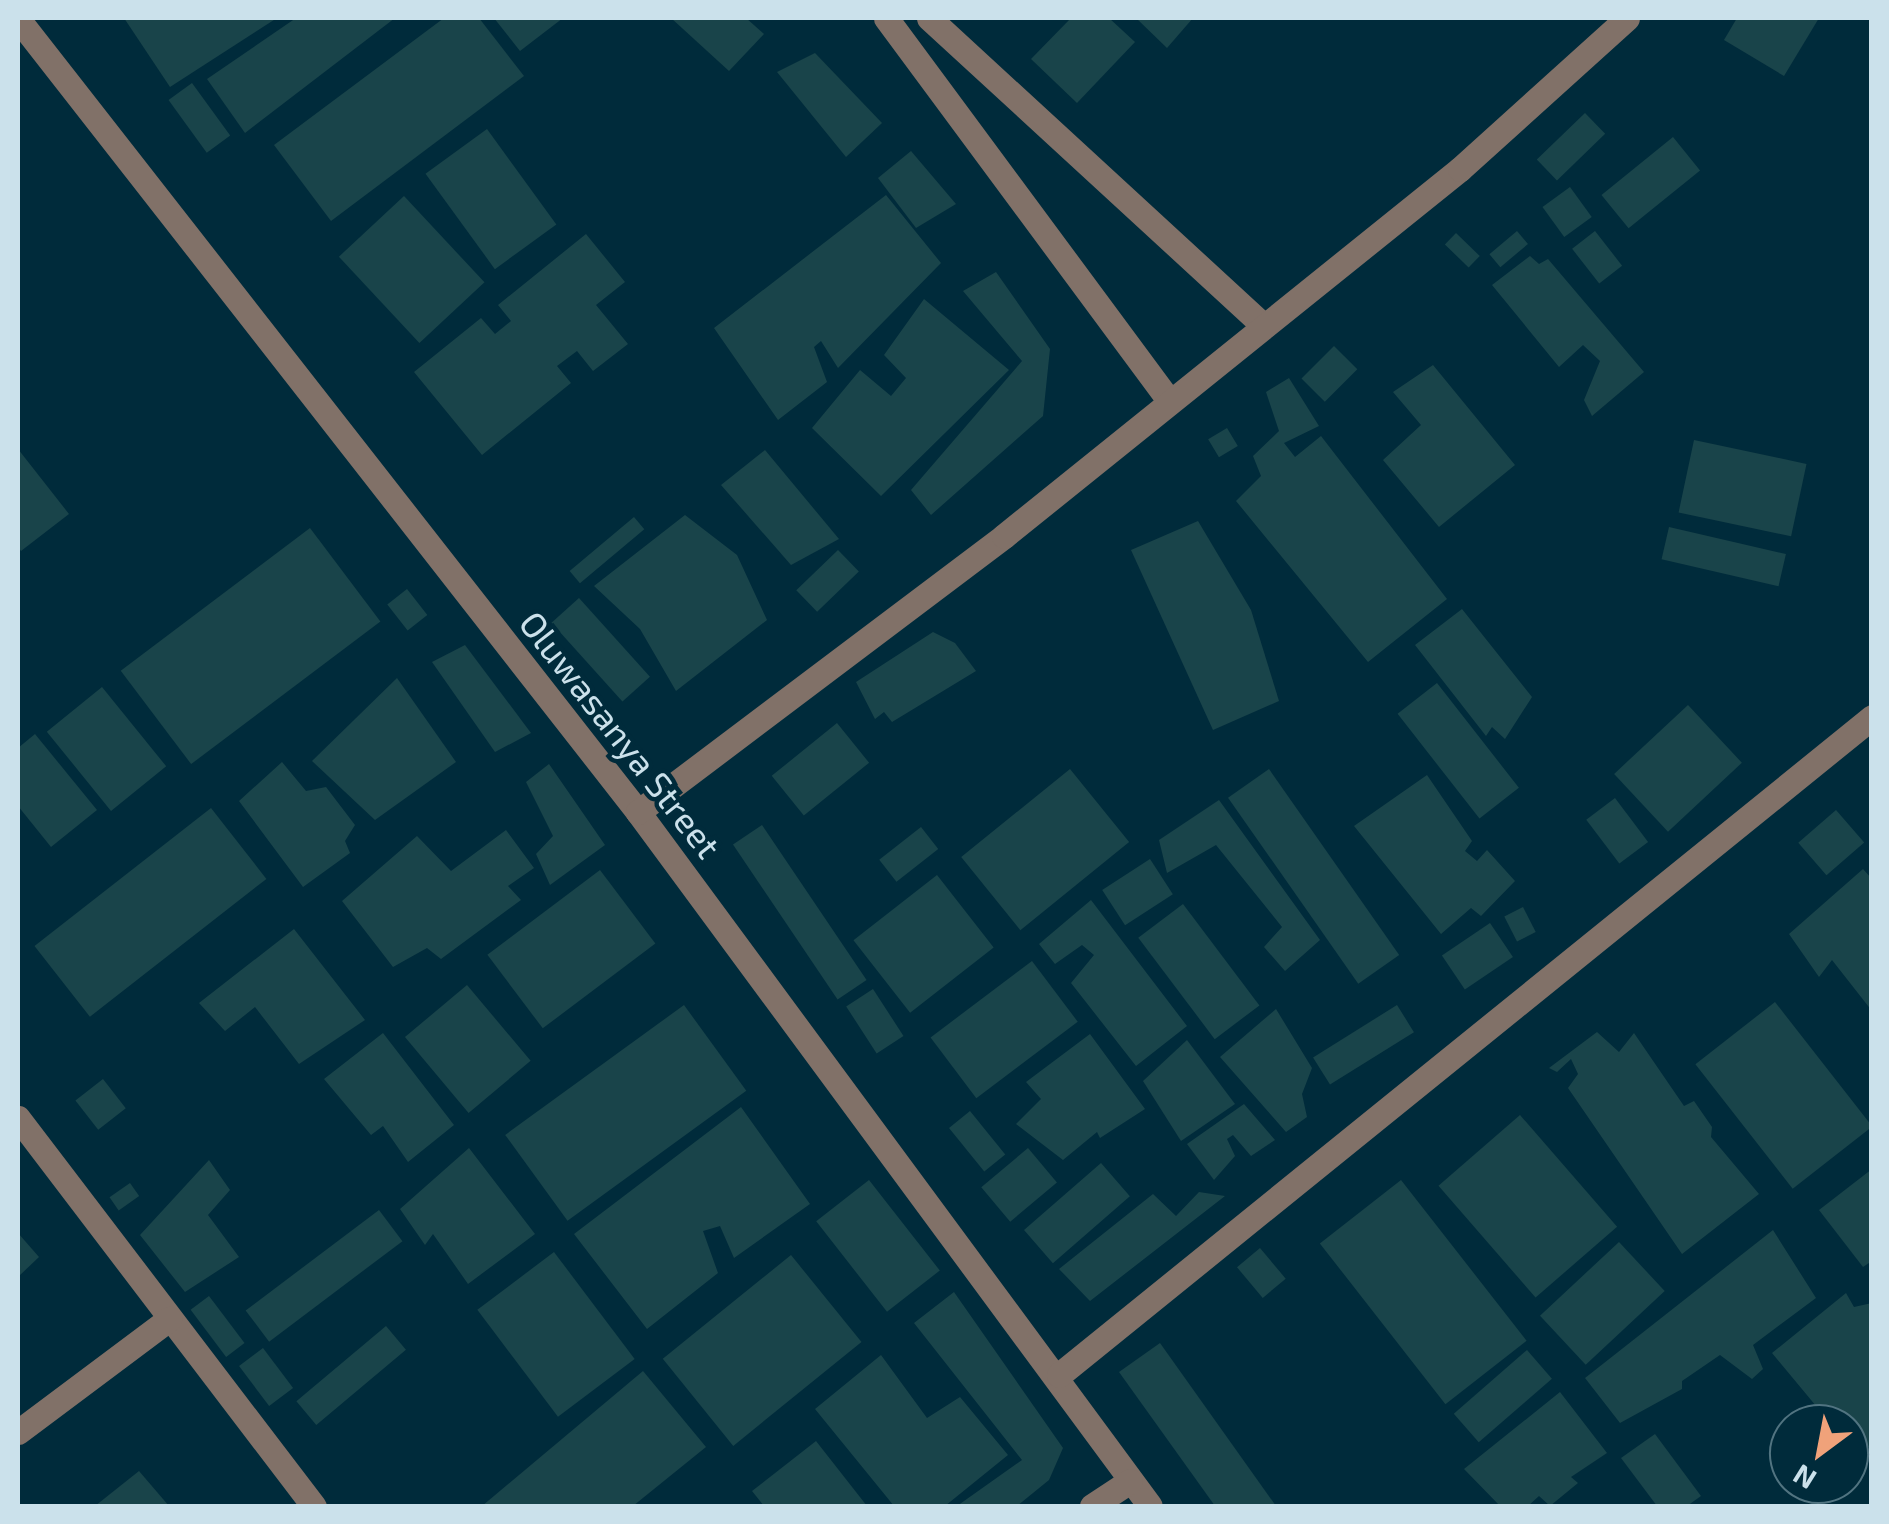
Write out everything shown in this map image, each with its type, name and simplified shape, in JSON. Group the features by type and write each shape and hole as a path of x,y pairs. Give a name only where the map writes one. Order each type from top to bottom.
{"street":[{"path":"886,18 1169,401"},
{"path":"929,18 1264,326"},
{"path":"638,812 1004,536 1460,169 1627,18"},
{"name":"Oluwasanya Street","path":"18,19 638,812 1059,1375 1150,1506"},
{"path":"1059,1375 1872,716"},
{"path":"18,1118 314,1506"},
{"path":"18,1432 168,1319"},
{"path":"1092,1506 1130,1481"}],"building":[{"path":"124,18 277,18 170,87"},
{"path":"296,18 395,18 245,133 207,79"},
{"path":"444,18 479,18 524,76 331,221 274,145"},
{"path":"494,18 563,18 520,51"},
{"path":"671,18 746,18 764,34 729,71"},
{"path":"1071,18 1109,18 1135,42 1077,103 1031,59"},
{"path":"1136,18 1193,18 1167,48"},
{"path":"1737,18 1819,18 1784,76 1724,40"},
{"path":"815,53 882,123 846,157 777,72"},
{"path":"192,83 230,136 207,153 169,100"},
{"path":"1585,113 1605,134 1557,180 1537,160"},
{"path":"487,129 556,224 495,269 426,174"},
{"path":"1673,137 1700,170 1629,228 1602,195"},
{"path":"911,151 956,204 916,228 878,178"},
{"path":"1570,187 1592,217 1564,237 1542,207"},
{"path":"886,195 941,263 838,368 821,341 814,347 827,382 778,420 714,328"},
{"path":"404,196 484,282 419,343 339,257"},
{"path":"1517,231 1528,244 1500,267 1489,254"},
{"path":"1595,231 1622,266 1599,284 1572,249"},
{"path":"1456,233 1480,256 1469,267 1445,245"},
{"path":"586,234 625,282 596,305 628,344 593,371 577,351 557,366 571,383 482,455 414,372 481,318 495,334 511,321 498,305"},
{"path":"1530,256 1539,264 1548,259 1644,372 1592,416 1584,400 1600,361 1583,345 1559,367 1492,285"},
{"path":"996,272 1050,349 1043,416 931,515 911,490 1022,361 963,291"},
{"path":"924,299 1009,370 881,496 812,428 860,370 891,396 906,378 884,355"},
{"path":"1334,346 1357,369 1325,402 1301,379"},
{"path":"1433,365 1515,465 1439,527 1383,460 1421,425 1393,392"},
{"path":"1289,378 1319,426 1284,443 1295,457 1321,436 1447,599 1368,662 1236,501 1261,476 1253,456 1279,431 1266,392"},
{"path":"1227,428 1238,446 1219,457 1208,439"},
{"path":"1694,440 1806,464 1791,536 1679,512"},
{"path":"18,449 69,514 21,551 18,547"},
{"path":"765,450 839,539 791,565 721,485"},
{"path":"685,515 737,555 767,620 676,691 640,629 594,586"},
{"path":"634,517 644,529 580,583 570,571"},
{"path":"1198,521 1251,610 1279,701 1213,730 1131,550"},
{"path":"1669,527 1786,554 1779,586 1662,559"},
{"path":"310,528 380,621 191,764 121,671"},
{"path":"838,550 859,572 817,612 796,590"},
{"path":"407,589 427,615 408,630 387,604"},
{"path":"579,598 650,677 622,702 552,623"},
{"path":"1462,609 1532,697 1505,739 1492,727 1486,736 1415,645"},
{"path":"933,632 955,643 976,671 892,722 884,712 875,719 856,682"},
{"path":"465,645 531,733 495,752 432,662"},
{"path":"397,678 456,762 375,820 312,761"},
{"path":"1437,683 1519,788 1479,819 1398,714"},
{"path":"102,687 166,766 111,811 47,732"},
{"path":"1688,705 1742,763 1668,832 1614,774"},
{"path":"837,723 869,763 804,815 772,776"},
{"path":"35,734 97,810 51,847 18,806 18,748"},
{"path":"282,762 306,791 326,787 355,825 345,841 350,853 303,887 239,801"},
{"path":"549,764 605,845 550,885 536,854 553,836 526,782"},
{"path":"1070,769 1129,842 1020,930 961,857"},
{"path":"1269,769 1399,955 1358,984 1228,798"},
{"path":"1427,775 1472,841 1465,851 1477,861 1487,850 1515,881 1481,916 1471,908 1441,934 1354,826"},
{"path":"1615,798 1648,842 1619,864 1586,820"},
{"path":"1219,800 1320,940 1285,971 1264,947 1282,927 1216,845 1167,873 1159,840"},
{"path":"211,808 266,879 90,1017 34,946"},
{"path":"1836,810 1864,842 1826,875 1798,843"},
{"path":"762,825 867,980 838,1000 733,845"},
{"path":"921,827 938,849 896,882 879,860"},
{"path":"506,830 534,868 508,886 521,900 441,959 427,948 393,967 342,901 417,836 451,871"},
{"path":"1150,859 1173,894 1125,925 1102,890"},
{"path":"1863,869 1872,879 1872,1011 1832,960 1819,977 1789,934"},
{"path":"600,870 655,943 543,1028 487,955"},
{"path":"937,875 994,947 910,1013 853,940"},
{"path":"1091,900 1187,1026 1136,1066 1071,983 1094,955 1082,945 1055,964 1039,944"},
{"path":"1183,904 1259,1005 1215,1039 1138,938"},
{"path":"1523,907 1536,932 1517,941 1504,917"},
{"path":"1490,923 1513,957 1465,989 1442,955"},
{"path":"294,929 365,1020 299,1064 255,1007 225,1031 199,1003"},
{"path":"1032,961 1078,1022 976,1098 931,1037"},
{"path":"467,985 531,1061 469,1113 405,1037"},
{"path":"873,989 903,1036 877,1053 846,1006"},
{"path":"1775,1002 1872,1126 1793,1189 1695,1064"},
{"path":"684,1005 746,1091 568,1221 505,1135"},
{"path":"1397,1005 1414,1032 1330,1085 1313,1057"},
{"path":"1276,1009 1312,1068 1302,1094 1307,1117 1286,1132 1220,1057"},
{"path":"1597,1032 1619,1052 1634,1033 1684,1106 1694,1101 1712,1127 1711,1137 1759,1194 1682,1254 1568,1088 1578,1074 1571,1059 1557,1072 1549,1068"},
{"path":"383,1033 454,1125 408,1162 383,1126 371,1135 324,1079"},
{"path":"1090,1034 1145,1109 1100,1138 1097,1132 1063,1160 1016,1124 1041,1099 1026,1082"},
{"path":"1187,1040 1235,1104 1181,1141 1143,1081"},
{"path":"103,1079 126,1108 98,1130 75,1101"},
{"path":"1244,1104 1275,1140 1251,1156 1233,1135 1227,1139 1235,1156 1214,1180 1187,1144"},
{"path":"741,1107 810,1204 734,1258 720,1226 703,1231 718,1273 647,1329 574,1234"},
{"path":"970,1111 1005,1155 984,1172 949,1128"},
{"path":"1520,1115 1617,1227 1536,1298 1438,1186"},
{"path":"469,1148 535,1234 468,1284 433,1234 425,1245 400,1209"},
{"path":"1028,1148 1057,1182 1010,1222 981,1187"},
{"path":"209,1160 230,1190 208,1215 239,1257 185,1292 140,1235"},
{"path":"1101,1163 1130,1196 1053,1263 1024,1230"},
{"path":"1872,1169 1872,1261 1863,1267 1819,1210"},
{"path":"869,1180 940,1271 887,1312 816,1221"},
{"path":"1401,1180 1527,1341 1445,1404 1320,1243"},
{"path":"130,1183 139,1196 119,1210 110,1197"},
{"path":"1199,1192 1225,1196 1090,1301 1059,1269 1153,1194 1176,1216"},
{"path":"379,1210 402,1241 269,1342 246,1311"},
{"path":"1773,1230 1816,1298 1753,1345 1763,1369 1752,1379 1720,1355 1682,1381 1682,1389 1620,1423 1585,1378"},
{"path":"18,1233 39,1257 18,1277"},
{"path":"1619,1242 1665,1291 1586,1365 1540,1316"},
{"path":"1260,1248 1286,1279 1263,1298 1237,1267"},
{"path":"554,1252 635,1359 558,1417 477,1310"},
{"path":"791,1255 861,1342 733,1446 663,1359"},
{"path":"954,1292 1063,1448 1049,1480 1017,1506 957,1506 1022,1460 914,1323"},
{"path":"1846,1293 1854,1307 1872,1303 1872,1445 1869,1447 1869,1404 1814,1404 1772,1353"},
{"path":"209,1296 245,1343 226,1357 191,1310"},
{"path":"386,1326 406,1350 316,1425 296,1401"},
{"path":"1160,1343 1276,1506 1215,1506 1119,1372"},
{"path":"263,1348 293,1388 269,1406 239,1366"},
{"path":"1527,1350 1552,1379 1479,1442 1454,1414"},
{"path":"881,1355 927,1418 960,1397 1008,1455 945,1506 894,1506 815,1409"},
{"path":"643,1371 706,1447 633,1506 482,1506"},
{"path":"1560,1392 1607,1453 1571,1477 1578,1483 1550,1506 1539,1496 1528,1506 1500,1506 1464,1469"},
{"path":"1655,1434 1701,1496 1687,1506 1657,1506 1621,1458"},
{"path":"816,1441 867,1506 764,1506 752,1491"},
{"path":"139,1471 169,1506 95,1506"}]}
